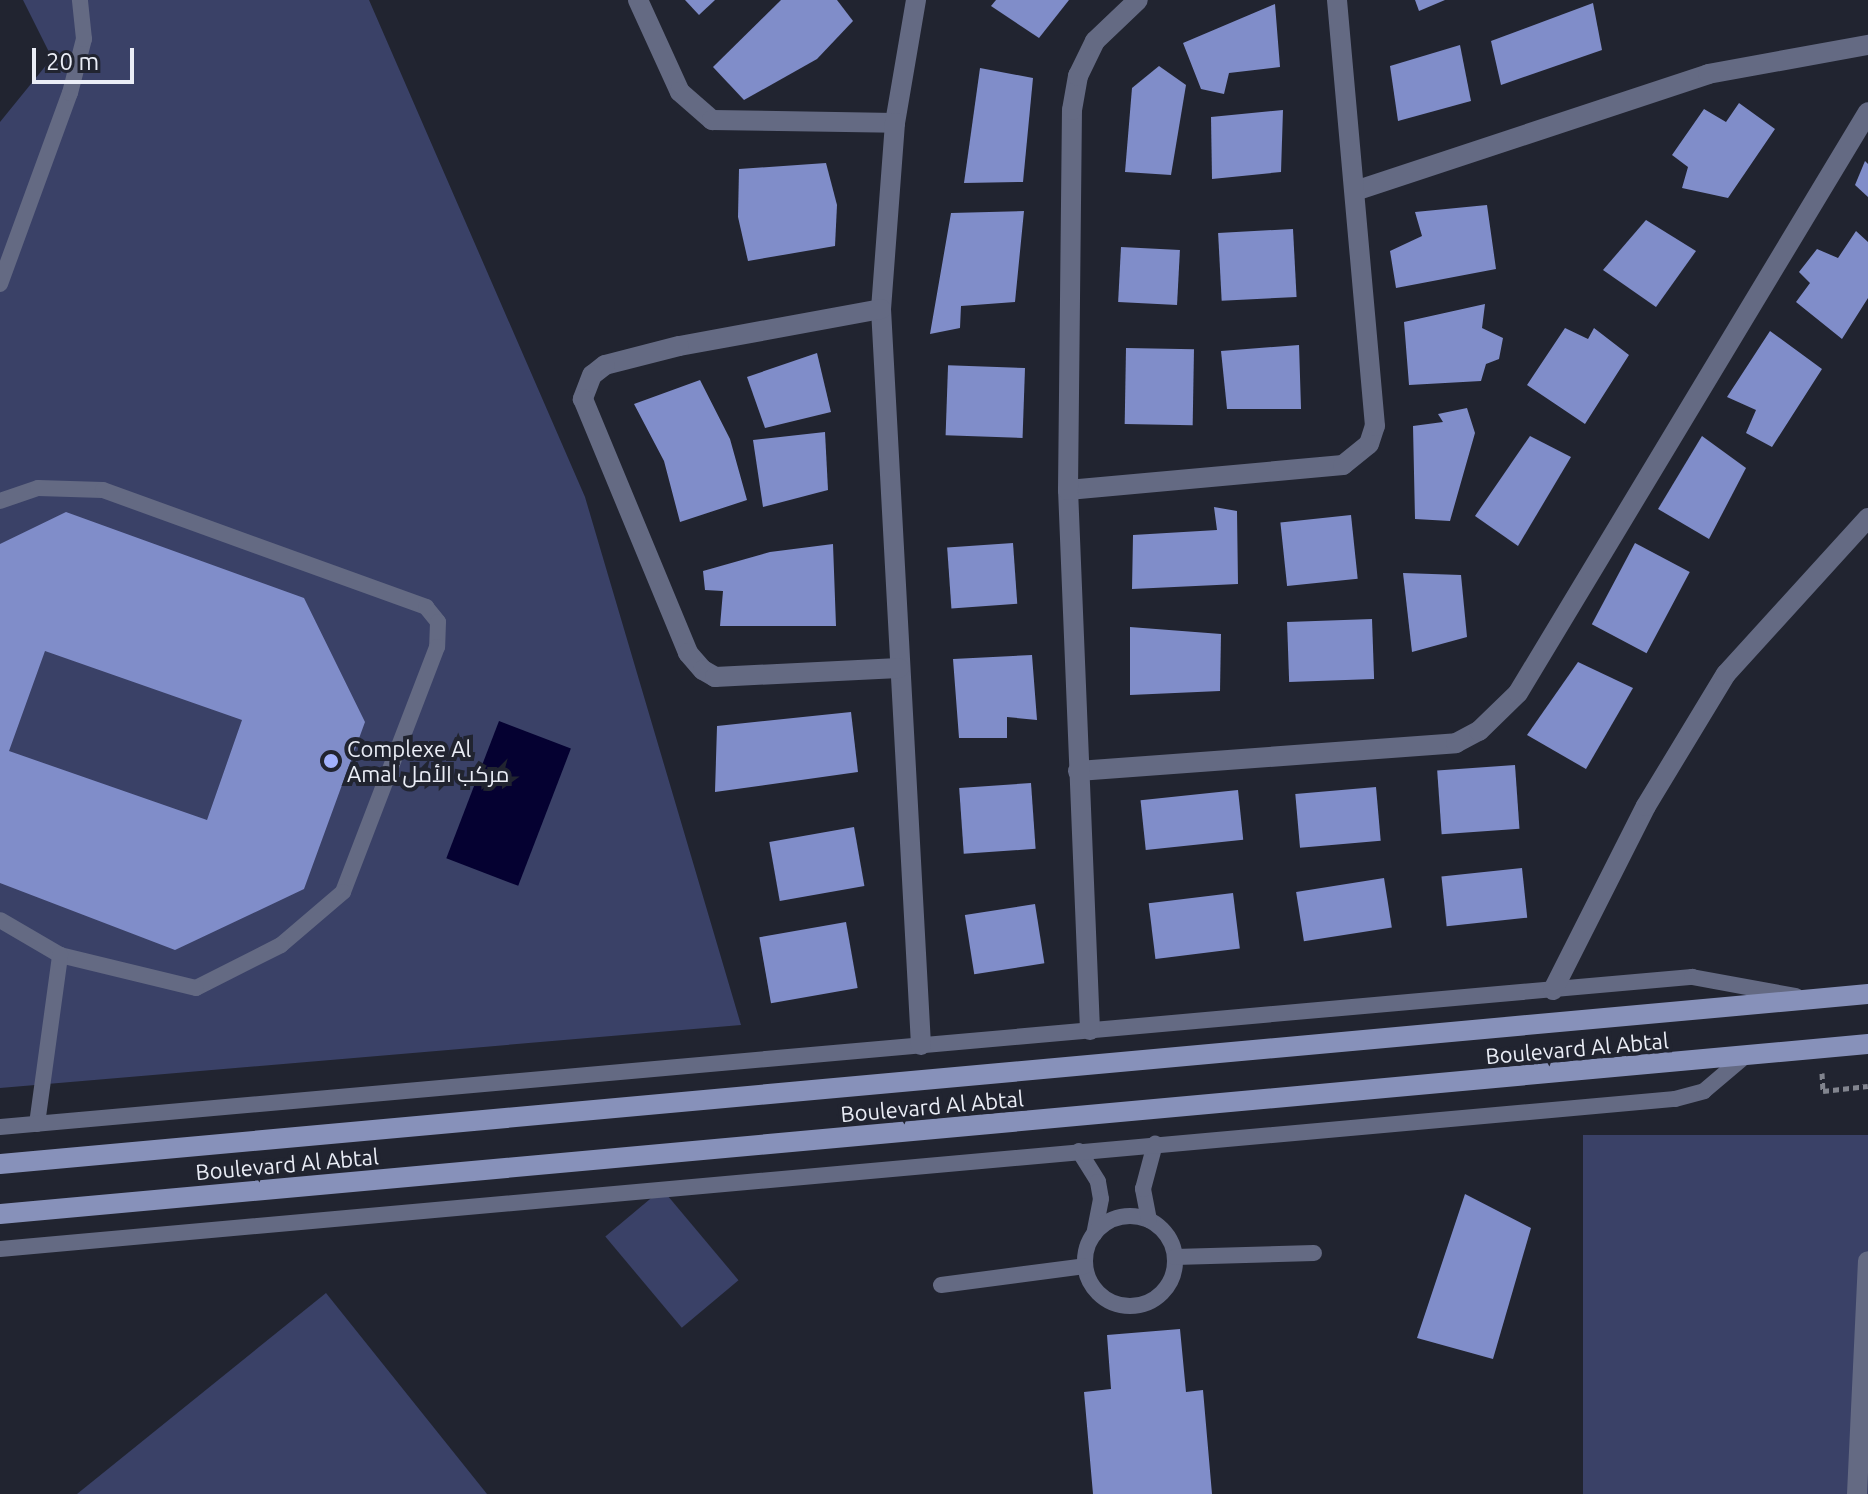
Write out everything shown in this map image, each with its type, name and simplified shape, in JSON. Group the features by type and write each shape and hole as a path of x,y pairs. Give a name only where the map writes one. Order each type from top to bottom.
{"main road":[{"name":"Boulevard Al Abtal","path":"0,1164 1868,994"},
{"name":"Boulevard Al Abtal","path":"0,1214 1868,1044"}],"street":[{"path":"638,0 680,92 712,120 895,123"},
{"path":"916,0 895,123 881,309 921,1045"},
{"path":"1090,1030 1068,490 1072,110 1078,76 1095,41 1138,0"},
{"path":"1068,490 1343,465 1360,456 1375,426 1337,0"},
{"path":"1355,191 1708,74 1868,45"},
{"path":"1078,771 1456,743 1490,722 1518,693 1868,112"},
{"path":"881,309 605,365 592,375 583,399 688,653 703,670 715,677 899,668"},
{"path":"1553,990 1646,806 1726,674 1868,518"},
{"path":"1857,1494 1868,1261"}],"lane":[{"path":"0,284 70,93 84,39 80,0"},
{"path":"0,501 38,488 103,490 426,607 438,622 437,647 343,892 281,945 196,988 60,955 0,920"},
{"path":"37,1124 60,955"},
{"path":"0,1127 1692,977 1813,1000"},
{"path":"0,1249 1675,1099 1704,1091 1744,1057"},
{"path":"1149,1220 1144,1174 1155,1144"},
{"path":"1079,1151 1091,1165 1100,1191 1085,1266 1099,1294 1127,1307 1142,1305 1167,1287 1175,1257 1166,1235 1149,1220 1118,1218 1093,1236"},
{"path":"1175,1257 1314,1253"},
{"path":"941,1285 1085,1266"}],"path":[{"path":"1819,1048 1823,1091 1868,1086"}],"shaded area":[{"name":"Complexe Al Amal مركب الأمل","path":"23,0 369,0 585,497 741,1025 0,1088 0,122 52,58"},
{"path":"499,721 571,749 518,886 446,858"},
{"path":"1583,1135 1868,1135 1868,1494 1583,1494"},
{"path":"662,1189 738,1280 682,1328 605,1237"},
{"path":"326,1293 487,1494 77,1494"}],"building":[{"path":"685,0 715,0 699,15"},
{"path":"781,0 837,0 853,21 817,59 744,100 713,67"},
{"path":"996,0 1069,0 1039,38 991,6"},
{"path":"1415,0 1445,0 1419,11"},
{"path":"1593,3 1602,50 1501,85 1491,41"},
{"path":"1275,4 1280,67 1229,73 1224,94 1201,89 1183,43"},
{"path":"1460,45 1471,101 1398,121 1390,66"},
{"path":"1159,66 1186,85 1171,175 1125,172 1132,88"},
{"path":"980,68 1033,78 1023,182 964,183"},
{"path":"1739,103 1775,129 1728,198 1682,188 1688,167 1672,155 1704,109 1726,122"},
{"path":"1283,110 1281,172 1212,179 1211,117"},
{"path":"1865,161 1868,164 1868,197 1855,185"},
{"path":"826,163 837,205 835,246 748,261 738,217 739,169"},
{"path":"1487,205 1496,269 1396,288 1390,251 1422,236 1415,212"},
{"path":"1024,211 1015,302 961,306 960,328 930,334 951,213"},
{"path":"1646,220 1696,251 1656,307 1603,270"},
{"path":"1293,229 1297,297 1222,301 1218,233"},
{"path":"1856,231 1868,242 1868,298 1842,339 1796,302 1810,283 1799,272 1817,249 1838,258"},
{"path":"1121,247 1180,250 1177,305 1118,302"},
{"path":"1485,304 1482,328 1503,338 1499,359 1486,364 1481,381 1409,385 1404,322"},
{"path":"1565,328 1588,339 1594,328 1629,355 1585,424 1527,385"},
{"path":"1770,331 1822,369 1772,447 1746,433 1756,410 1727,397"},
{"path":"1299,345 1301,409 1227,409 1221,351"},
{"path":"1126,348 1194,349 1193,425 1125,424"},
{"path":"817,353 831,412 765,428 747,377"},
{"path":"948,365 1025,368 1023,438 946,435"},
{"path":"700,380 730,439 747,500 680,522 664,461 634,404"},
{"path":"1467,408 1475,433 1450,521 1415,519 1413,426 1443,422 1438,414"},
{"path":"825,432 828,490 763,507 753,440"},
{"path":"1530,436 1571,457 1518,546 1475,516"},
{"path":"1702,436 1746,468 1709,539 1658,509"},
{"path":"1214,507 1237,511 1238,584 1132,589 1133,535 1217,530"},
{"path":"66,512 304,598 365,722 304,889 175,950 0,883 0,544","holes":["45,651 242,720 207,820 9,751"]},
{"path":"1351,515 1358,579 1287,586 1280,522"},
{"path":"1013,543 1017,604 951,608 947,548"},
{"path":"1635,543 1690,572 1647,653 1592,624"},
{"path":"833,544 836,626 720,626 723,591 705,590 703,571 770,552"},
{"path":"1403,573 1461,575 1467,637 1412,652"},
{"path":"1372,619 1374,679 1289,682 1287,622"},
{"path":"1130,627 1221,634 1220,691 1130,695"},
{"path":"1032,655 1037,720 1007,717 1007,738 959,738 953,659"},
{"path":"1578,662 1633,688 1586,769 1527,735"},
{"path":"851,712 858,772 715,792 717,726"},
{"path":"1515,765 1519,829 1442,834 1437,770"},
{"path":"1031,783 1036,849 964,854 959,788"},
{"path":"1376,787 1381,841 1300,848 1295,794"},
{"path":"1238,790 1243,840 1146,850 1141,800"},
{"path":"854,827 864,886 780,901 769,842"},
{"path":"1522,868 1527,918 1447,926 1441,876"},
{"path":"1384,878 1392,927 1304,941 1296,892"},
{"path":"1233,893 1240,949 1155,959 1149,903"},
{"path":"1035,904 1044,963 974,974 965,915"},
{"path":"846,922 858,988 771,1003 759,937"},
{"path":"1465,1194 1531,1228 1493,1359 1417,1338"},
{"path":"1180,1329 1186,1392 1203,1390 1212,1494 1093,1494 1084,1392 1111,1389 1107,1335"}],"place":[{"name":"Complexe Al Amal مركب الأمل","path":"331,761"}]}
